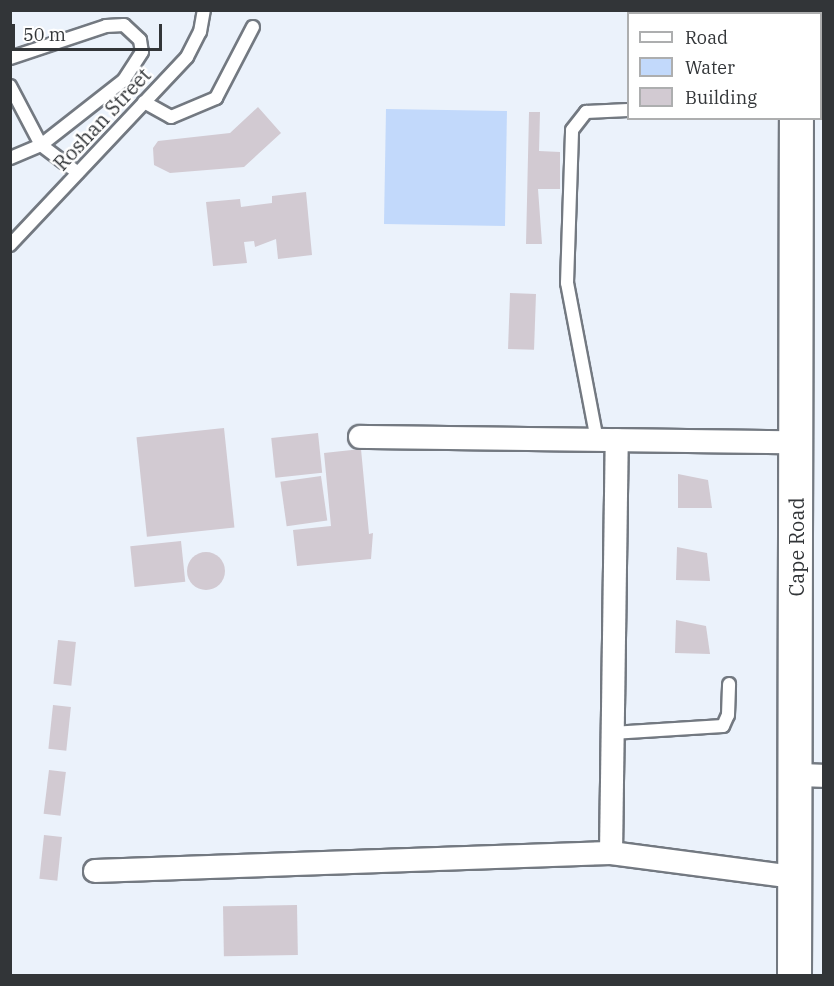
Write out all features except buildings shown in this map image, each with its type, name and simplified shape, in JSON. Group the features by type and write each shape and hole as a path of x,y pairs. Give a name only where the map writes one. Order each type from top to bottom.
{"main road":[{"name":"Cape Road","path":"794,975 794,877 810,776 796,442 796,120"}],"street":[{"path":"360,437 796,442"},
{"path":"607,440 612,733 611,853"},
{"path":"95,871 611,853 794,877"}],"lane":[{"name":"Roshan Street","path":"10,245 195,45 204,10"},
{"path":"10,58 106,26 124,25 140,40 141,59 124,80 41,145 10,158"},
{"path":"144,102 171,117 216,98 253,27"},
{"path":"10,87 41,145 78,173"},
{"path":"607,440 567,283 572,130 586,112 627,110"},
{"path":"612,733 723,726 728,715 729,684"}],"water":[{"path":"386,109 507,111 505,226 384,224"}]}
